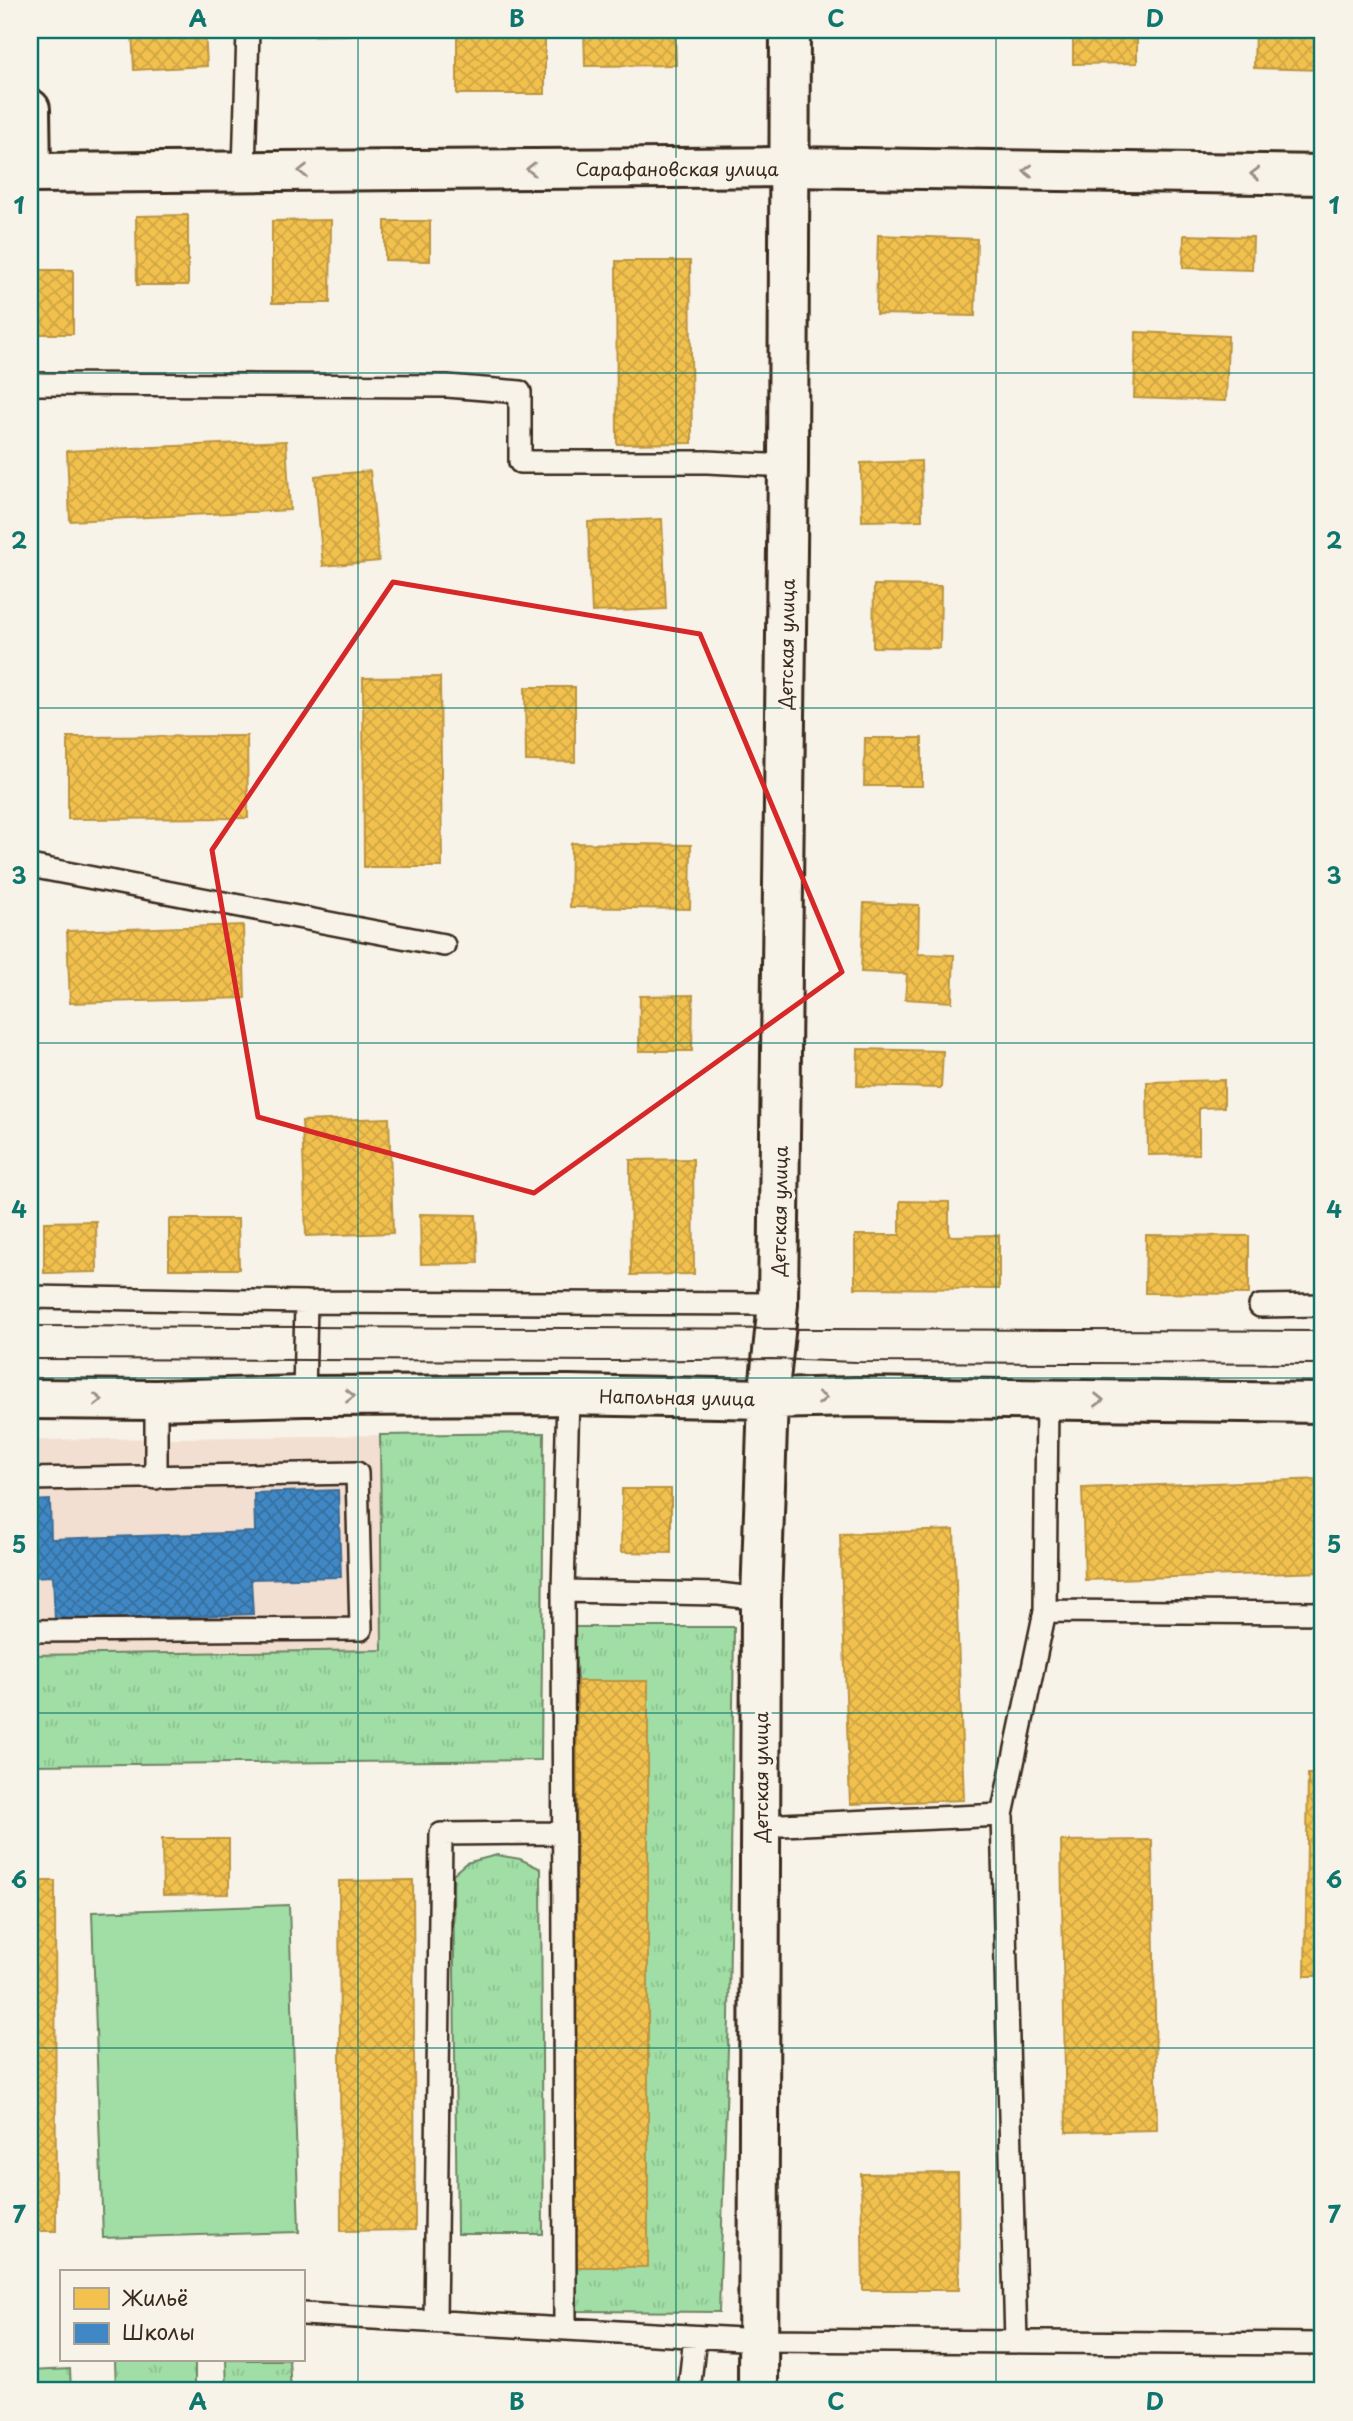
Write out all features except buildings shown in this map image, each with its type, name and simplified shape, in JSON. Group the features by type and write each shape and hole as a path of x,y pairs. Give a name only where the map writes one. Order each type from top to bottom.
{"street":[{"name":"Детская улица","path":"758,2391 761,1599 768,1399 778,1304 788,466 790,30"},
{"path":"30,109 30,173"},
{"name":"Сарафановская улица","path":"30,173 789,167 1323,176"},
{"name":"Напольная улица","path":"30,1399 568,1395 1323,1403"}],"lane":[{"path":"244,171 248,30"},
{"path":"30,384 446,386 520,392 520,462 707,462 788,466"},
{"path":"30,866 444,945"},
{"path":"30,1297 306,1302 778,1304"},
{"path":"304,1396 306,1302"},
{"path":"1260,1306 1323,1306"},
{"path":"565,2329 563,1591 568,1395"},
{"path":"1016,2342 1002,1815 1045,1611 1047,1399"},
{"path":"156,1400 156,1478"},
{"path":"30,1479 357,1474 361,1629 30,1632"},
{"path":"563,1591 719,1594 761,1599"},
{"path":"1045,1611 1323,1613"},
{"path":"760,1826 1002,1815"},
{"path":"435,2320 441,1834 563,1833"},
{"path":"304,2314 758,2340 1323,2344"},
{"path":"689,2391 695,2337"}],"highlighted area":[{"path":"393,582 700,634 842,972 534,1193 258,1117 212,850"}],"shaded area":[{"path":"544,1433 541,1760 30,1765 30,1440"}],"green space":[{"path":"544,1433 541,1760 30,1765 30,1655 382,1650 380,1435"},
{"path":"574,1627 734,1627 729,2018 719,2312 574,2311 576,2267 648,1681 577,1681"},
{"path":"497,1855 520,1859 541,1869 543,2234 457,2234 453,1874 466,1863"},
{"path":"289,1905 299,2232 103,2238 92,1912"},
{"path":"115,2362 195,2362 195,2391 116,2391"},
{"path":"226,2362 289,2362 291,2391 227,2391"},
{"path":"70,2369 71,2391 30,2391 30,2371"}],"tram line":[{"path":"30,1326 1323,1331"},
{"path":"30,1359 772,1359 856,1362 1323,1364"}]}
